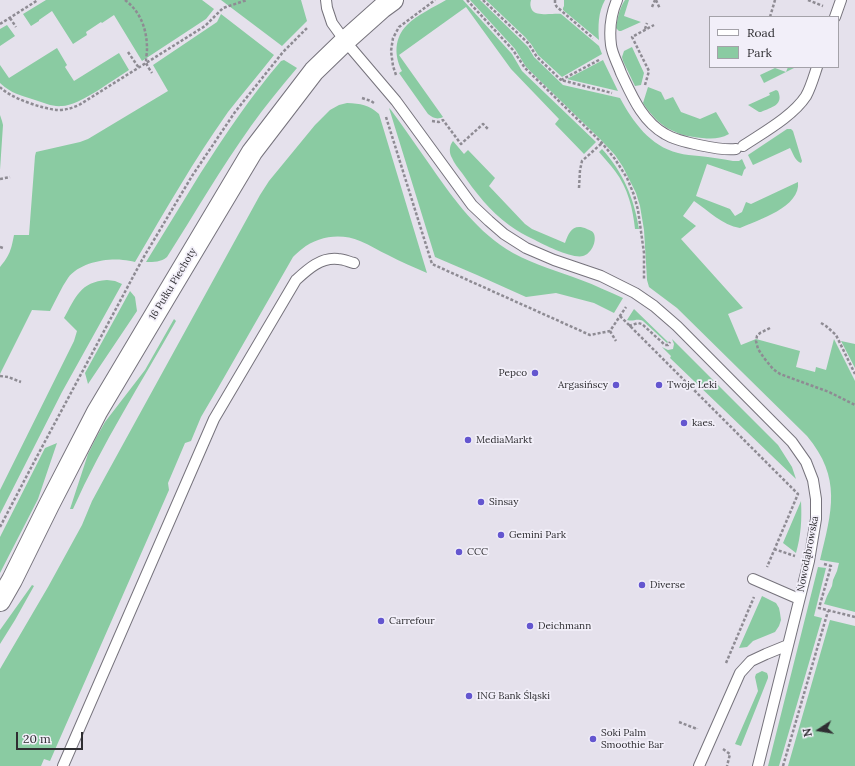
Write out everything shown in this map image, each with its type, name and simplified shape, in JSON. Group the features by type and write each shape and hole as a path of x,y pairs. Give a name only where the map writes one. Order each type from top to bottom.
{"street":[{"name":"16 Pułku Piechoty","path":"0,601 97,412 248,159 314,71 345,41 393,0"}],"lane":[{"name":"Nowodąbrowska","path":"326,0 332,23 345,41 396,101 472,205 504,234 526,248 554,260 601,276 635,293 654,306 677,326 792,442 806,462 813,480 816,499 816,519 808,561 758,766"},
{"path":"618,0 610,23 611,46 618,66 633,100 644,115 653,125 666,135 680,141 726,150 740,148 788,116 797,107 806,95 817,68"},
{"path":"835,16 841,0"},
{"path":"63,766 214,419 296,280 314,265 322,261 339,259 354,263"},
{"path":"757,580 799,599"},
{"path":"700,766 740,674 750,662 788,645"}],"path":[{"path":"0,24 38,0"},
{"path":"125,0 137,11 143,23 146,32 146,63 152,73"},
{"path":"0,87 11,96 49,109 60,110 79,105 205,26 223,8 247,0"},
{"path":"397,76 393,66 391,51 393,38 399,27 436,0"},
{"path":"385,113 432,264 590,335 610,331 644,279 644,253 638,210 627,178 615,159 602,143 525,68 513,50 467,0"},
{"path":"483,0 528,43 536,57 561,80"},
{"path":"555,0 557,7 597,41"},
{"path":"652,7 655,0"},
{"path":"655,0 660,9"},
{"path":"770,16 775,0"},
{"path":"10,18 16,27"},
{"path":"645,30 647,23"},
{"path":"0,527 142,260 192,176 235,112 283,52 307,28"},
{"path":"128,52 139,68"},
{"path":"362,98 379,105"},
{"path":"430,121 434,122 443,120 461,144 483,124 489,130"},
{"path":"579,188 582,162 602,143"},
{"path":"0,179 10,177"},
{"path":"620,316 798,494 757,580 724,666"},
{"path":"821,323 836,335 855,374"},
{"path":"770,328 760,333 757,336 756,341 758,349 773,369 780,374 829,392 855,405"},
{"path":"610,331 616,341"},
{"path":"0,376 8,377 21,382"},
{"path":"831,566 819,608 855,617"},
{"path":"783,766 828,611"},
{"path":"679,722 697,730 700,722"}],"green space":[{"path":"46,0 202,0 214,9 206,19 142,61 114,15 86,32 87,35 73,44 52,11 31,26 23,14"},
{"path":"221,0 301,0 307,21 282,46"},
{"path":"446,0 463,0 512,54 522,71 596,142 584,154 555,124 559,119 511,69 466,7 399,55 443,117 435,118 428,114 399,73 402,71 399,65 397,47 403,30 411,21"},
{"path":"470,0 480,0 528,47 534,57 563,85 620,98 643,132 659,145 668,150 683,154 733,161 739,161 742,159 746,168 742,176 707,164 696,196 730,209 735,216 742,212 746,202 751,204 798,182 797,191 793,199 786,205 767,217 740,228 721,221 694,201 683,216 696,226 681,239 743,308 728,314 741,345 756,339 800,351 796,367 815,372 816,367 826,370 834,339 855,381 855,612 824,604 832,586 839,563 820,560 828,526 831,495 830,481 818,451 807,436 677,308 649,287 647,280 644,230 640,206 636,193 623,167 615,155 600,139 526,67 515,49"},
{"path":"486,0 531,0 531,8 534,12 542,14 561,14 599,46 602,54 562,77 538,55 525,37"},
{"path":"564,0 605,0 600,15 599,40 563,10"},
{"path":"625,0 629,0 624,16 641,22 619,31 616,28 617,20"},
{"path":"221,14 274,55 215,130 135,262 126,260 101,261 86,265 73,273 65,282 50,311 32,310 0,374 0,267 10,252 14,235 29,235 36,152 88,139 168,91 153,65 217,22"},
{"path":"7,25 15,36 0,46 0,29"},
{"path":"632,47 644,73 641,85 635,86 622,57 624,51"},
{"path":"57,48 67,65 65,67 74,81 119,53 129,70 78,102 62,106 55,106 20,95 8,90 0,83 0,65 9,78"},
{"path":"284,60 297,68 262,111 240,142 167,257 160,261 146,262 229,130 259,88 281,61"},
{"path":"603,60 618,91 567,79"},
{"path":"775,68 786,72 764,83 760,75"},
{"path":"788,68 794,68 786,72"},
{"path":"648,87 661,92 665,100 673,97 681,112 700,119 716,112 729,134 716,138 692,137 675,132 661,124 643,103"},
{"path":"776,90 778,91 779,99 773,107 759,112 748,105 770,95 769,93"},
{"path":"347,103 364,105 379,114 427,273 364,243 345,237 330,237 315,241 293,257 201,417 191,441 185,443 168,483 169,490 50,761 44,759 41,766 0,766 0,669 48,587 82,525 92,501 260,195 269,181 315,125 330,110"},
{"path":"389,108 458,204 488,236 521,257 623,298 614,313 594,303 556,293 526,297 435,257"},
{"path":"0,115 3,125 0,170"},
{"path":"787,129 791,129 793,131 802,161 801,163 796,159 790,148 753,165 748,155"},
{"path":"453,141 464,154 468,150 495,178 489,186 525,224 532,229 565,243 570,232 575,228 582,227 593,232 595,241 589,253 583,256 566,254 525,235 502,220 483,201 455,164 450,152 450,147"},
{"path":"602,149 622,176 631,196 639,229 635,229 633,214 627,192 613,168 599,152"},
{"path":"107,280 122,284 62,392 0,514 0,490 74,341 77,331 64,318 76,297 85,287 98,281"},
{"path":"130,291 135,297 137,311 88,384 85,373"},
{"path":"634,309 668,342 667,343 643,321 627,320"},
{"path":"174,319 176,321 109,437 73,509 70,509 88,454 96,438 105,422 145,370"},
{"path":"672,339 778,445 792,467 796,479 670,358 671,356 662,347 668,350 673,349 674,344"},
{"path":"841,341 855,344 855,368"},
{"path":"57,443 38,499 0,573 0,537 45,448"},
{"path":"801,501 801,527 796,553 783,543"},
{"path":"818,567 826,568 814,616 822,618 779,766 768,766"},
{"path":"32,585 34,586 0,644 0,630"},
{"path":"762,596 776,603 779,608 781,620 779,626 775,632 753,641 747,647 739,648"},
{"path":"830,620 855,626 855,766 788,766"},
{"path":"762,671 767,673 768,678 741,746 735,744 758,691 755,677 756,674"}],"place":[{"name":"Pepco","path":"535,373"},
{"name":"Argasińscy","path":"616,385"},
{"name":"Twoje Leki","path":"659,385"},
{"name":"kaes.","path":"684,423"},
{"name":"MediaMarkt","path":"468,440"},
{"name":"Sinsay","path":"481,502"},
{"name":"Gemini Park","path":"501,535"},
{"name":"CCC","path":"459,552"},
{"name":"Diverse","path":"642,585"},
{"name":"Carrefour","path":"381,621"},
{"name":"Deichmann","path":"530,626"},
{"name":"ING Bank Śląski","path":"469,696"},
{"name":"Soki Palm Smoothie Bar","path":"593,739"}]}
